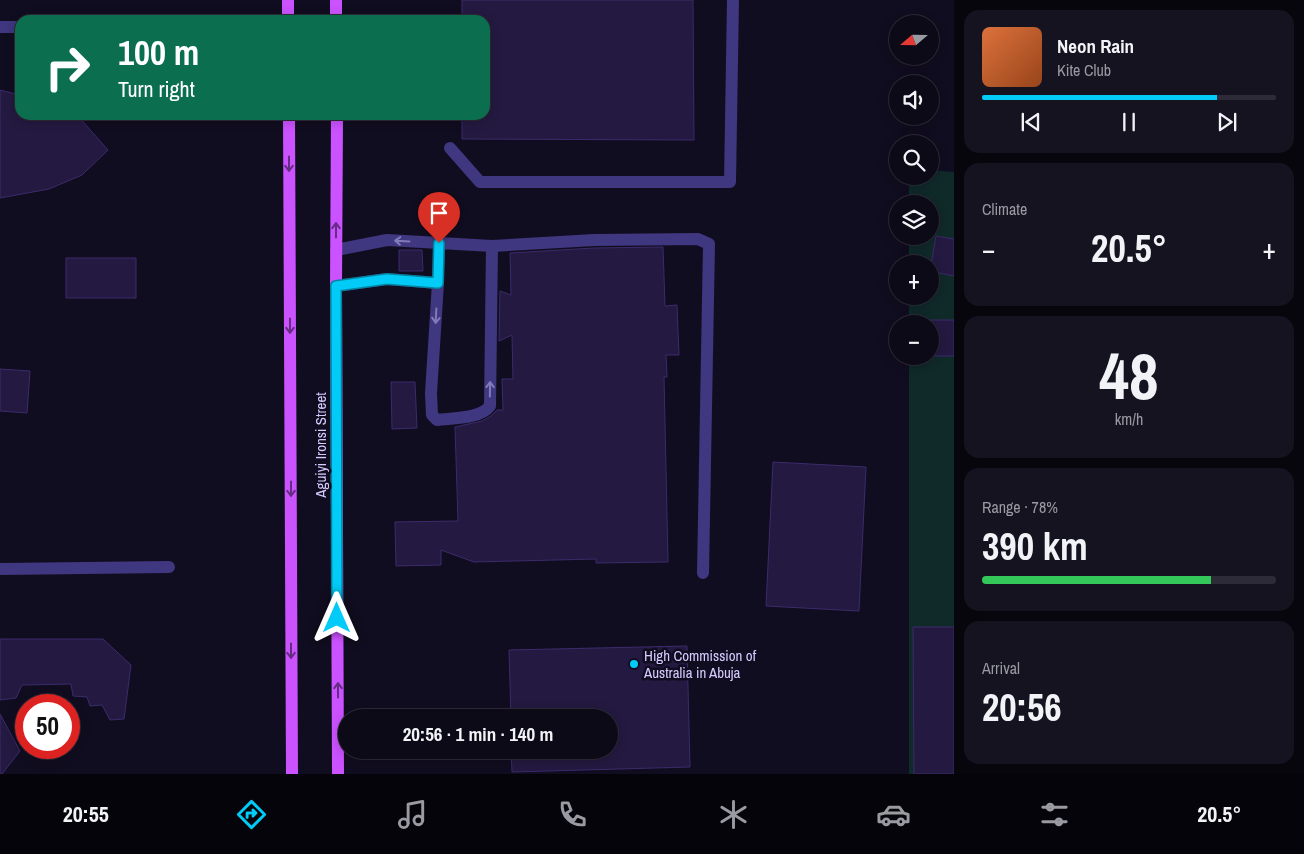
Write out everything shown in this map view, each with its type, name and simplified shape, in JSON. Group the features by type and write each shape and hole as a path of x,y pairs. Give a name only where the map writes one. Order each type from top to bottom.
{"main road":[{"path":"288,0 288,15"},
{"path":"336,0 336,15"},
{"name":"Aguiyi Ironsi Street","path":"289,120 292,774"},
{"name":"Aguiyi Ironsi Street","path":"337,120 338,774"}],"street":[{"path":"450,148 480,182 730,182 733,0"},
{"path":"0,27 15,27"},
{"path":"336,250 386,240 492,246 604,240 698,239 709,244 703,573"},
{"path":"439,243 431,393 432,415 437,420 475,415 486,412 490,406 492,246"},
{"path":"336,286 387,279 438,283"},
{"path":"0,569 169,567"}],"green space":[{"path":"939,171 954,172 954,774 909,774 909,365 939,365 939,315 909,315 909,305 939,305 939,255 909,255 909,245 939,245 939,195 909,195 909,185 939,185"}],"building":[{"path":"462,0 693,0 694,140 462,139 462,120 490,120 490,15 462,15"},
{"path":"0,90 15,94 15,120 81,120 108,150 82,175 49,189 0,198"},
{"path":"939,236 954,239 954,276 939,273 939,255 933,255 934,245 939,245"},
{"path":"663,247 665,306 677,305 679,355 666,355 667,377 664,377 668,562 596,563 596,559 474,562 441,550 441,565 396,566 395,522 458,521 455,427 482,421 497,410 503,410 502,379 513,379 512,335 499,341 500,291 511,295 510,253 594,248"},
{"path":"399,250 422,250 423,271 399,271"},
{"path":"66,258 136,258 136,298 66,298"},
{"path":"939,320 954,320 954,356 939,356"},
{"path":"0,369 30,371 27,413 0,411"},
{"path":"391,382 415,382 417,428 392,429"},
{"path":"773,462 866,467 859,611 766,606"},
{"path":"913,627 954,627 954,774 914,774"},
{"path":"0,639 103,639 131,665 124,719 110,720 102,705 90,706 87,697 80,696 80,694 73,694 71,684 22,685 18,694 15,694 15,698 0,700"},
{"path":"687,646 690,767 512,772 511,759 618,759 618,709 511,709 509,650"},
{"path":"0,714 15,742 15,757 0,774"}],"place":[{"name":"High Commission of Australia in Abuja","path":"634,664"}],"route":[{"path":"337,618 336,286 387,279 438,283 439,243"}]}
